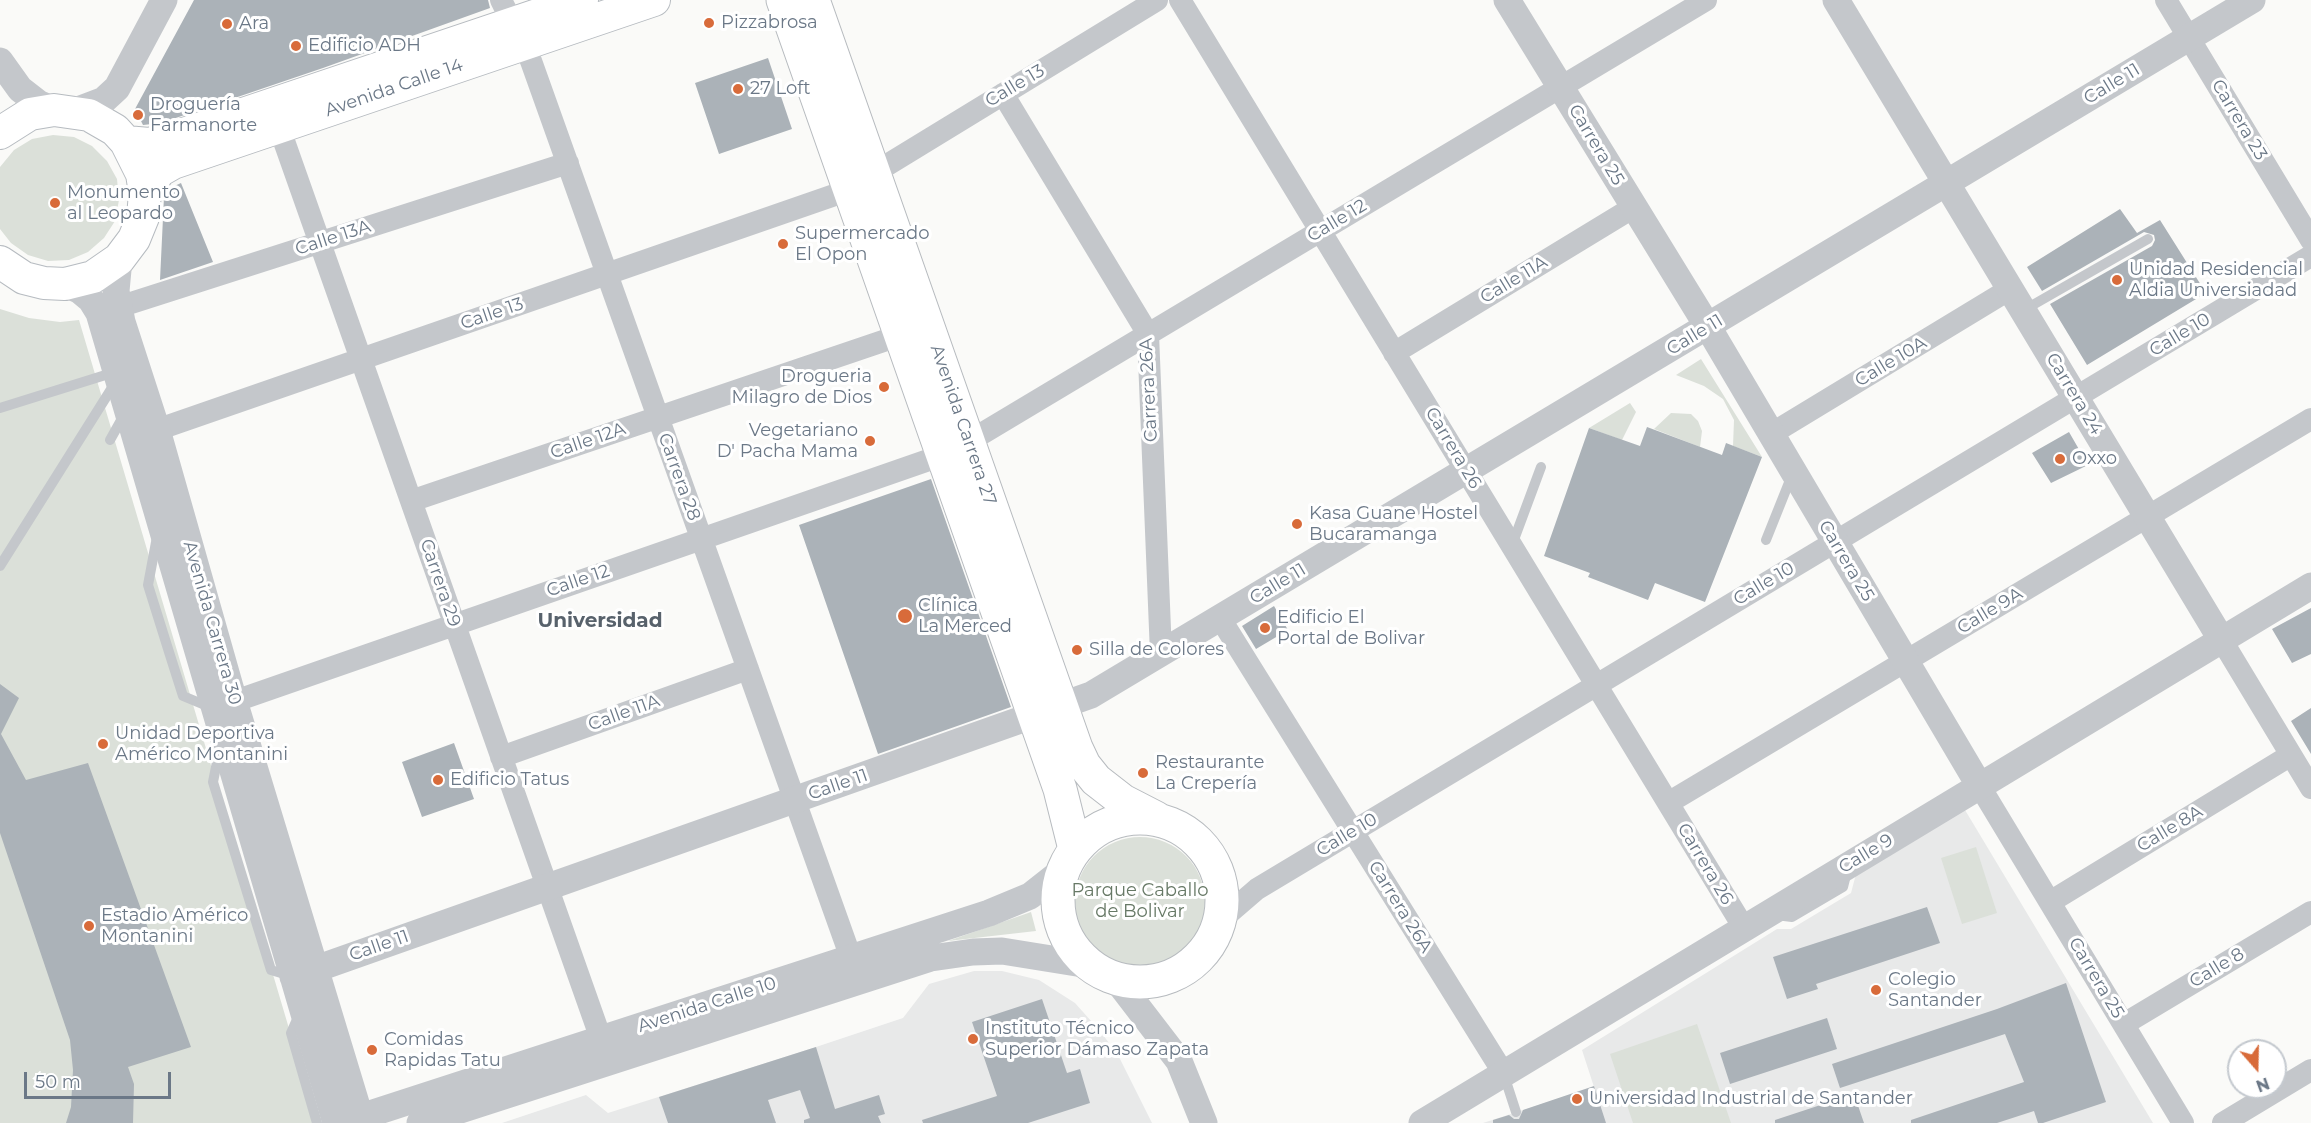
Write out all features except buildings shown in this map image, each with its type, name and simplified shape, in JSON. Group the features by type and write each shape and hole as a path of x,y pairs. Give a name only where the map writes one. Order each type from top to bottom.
{"main road":[{"name":"Avenida Calle 14","path":"126,142 149,144 165,140 582,0"},
{"name":"Avenida Calle 14","path":"145,193 159,171 174,162 279,127 512,23 654,0"},
{"name":"Avenida Carrera 27","path":"783,0 862,181 1048,711 1069,860"},
{"name":"Avenida Carrera 27","path":"813,0 901,335 956,448"},
{"path":"0,133 30,114 65,111 102,121 126,142 142,174 145,193 143,217 134,239 119,259 93,277 65,284 44,283 24,278 0,262"},
{"name":"Avenida Carrera 27","path":"1048,711 1096,780 1123,801 1155,818"},
{"path":"1133,817 1155,818 1177,825 1196,838 1211,856 1220,876 1224,899 1221,920 1213,939 1201,956 1181,972 1157,981 1131,982 1102,972 1071,946 1060,922 1057,896 1069,860 1091,833 1111,822 1133,817"}],"street":[{"path":"0,61 20,89 38,103 65,111 104,100 117,88 164,0"},
{"name":"Calle 13","path":"134,436 607,274 862,181 1157,0"},
{"name":"Carrera 26","path":"1180,0 1744,928"},
{"name":"Carrera 25","path":"1507,0 1708,327 1905,661 2183,1123"},
{"name":"Calle 12","path":"224,705 956,448 1706,0"},
{"name":"Carrera 24","path":"1836,0 2311,788"},
{"name":"Carrera 23","path":"2166,0 2311,240"},
{"name":"Calle 11","path":"304,973 1091,694 2252,0"},
{"name":"Carrera 28","path":"512,23 567,162 851,958"},
{"name":"Carrera 26A","path":"1003,94 1148,334 1161,654"},
{"name":"Carrera 29","path":"279,127 601,1039"},
{"name":"Calle 13A","path":"109,310 567,162"},
{"name":"Calle 11A","path":"1394,353 1634,207"},
{"name":"Calle 10","path":"1221,920 1257,889 2311,256"},
{"name":"Avenida Carrera 30","path":"119,259 109,310 117,375 159,521 224,705 222,737 304,973 302,1009 350,1122"},
{"name":"Avenida Carrera 30","path":"65,284 79,290 109,310 134,436 224,705 350,1122"},
{"name":"Calle 10A","path":"1771,434 2017,300"},
{"name":"Calle 12A","path":"411,501 901,335"},
{"name":"Calle 9A","path":"1668,802 2311,419"},
{"name":"Calle 9","path":"1435,1119 1504,1074 1849,864 2311,586"},
{"name":"Carrera 26A","path":"1220,618 1504,1074"},
{"name":"Calle 11A","path":"501,757 748,669"},
{"name":"Calle 8A","path":"2050,902 2291,755"},
{"name":"Avenida Calle 10","path":"350,1122 1011,905 1045,887 1069,860"},
{"name":"Calle 8","path":"2124,1024 2311,912"},
{"name":"Avenida Calle 10","path":"420,1123 931,958 973,952 1002,951 1102,972"},
{"path":"1102,972 1179,1061 1204,1123"},
{"path":"2223,1123 2311,1070"}],"lane":[{"path":"2017,300 2148,239"},
{"path":"0,408 117,375"},
{"path":"0,566 117,375"},
{"path":"1511,545 1541,467"},
{"path":"1766,540 1793,472"},
{"path":"302,1009 291,1033 317,1123"},
{"path":"1504,1074 1516,1112"}],"shaded area":[{"name":"Colegio Santander","path":"1965,810 2153,1123 1483,1123 1594,1087 1582,1050 1777,929 1791,929 1851,893 1856,874"},
{"name":"Instituto Técnico Superior Dámaso Zapata","path":"974,971 1002,971 1039,980 1075,1003 1118,1055 1152,1123 502,1123 586,1095 608,1113 816,1047 903,1018 929,984"}],"green space":[{"path":"53,135 74,137 92,146 107,161 117,179 119,200 115,221 104,238 88,252 69,260 48,261 28,255 11,243 0,229 0,167 14,150 32,139"},
{"name":"Unidad Deportiva Américo Montanini","path":"0,309 29,318 60,322 79,320 317,1123 0,1123"},
{"path":"1701,359 1762,457 1733,446 1734,420 1723,399 1704,386 1676,375"},
{"path":"1630,403 1636,412 1622,440 1589,428"},
{"path":"1671,413 1691,414 1698,421 1702,431 1700,447 1654,429"},
{"name":"Parque Caballo de Bolivar","path":"1140,837 1165,842 1186,856 1200,877 1205,902 1200,927 1186,948 1165,962 1140,967 1115,962 1094,948 1080,927 1075,902 1080,877 1094,856 1115,842"},
{"path":"1976,847 1997,913 1962,924 1941,858"},
{"path":"1031,912 1036,931 948,941"},
{"path":"1697,1024 1731,1123 1633,1123 1610,1054"}],"place":[{"name":"Pizzabrosa","path":"709,23"},
{"name":"Ara","path":"227,24"},
{"name":"Edificio ADH","path":"296,46"},
{"name":"27 Loft","path":"738,89"},
{"name":"Droguería Farmanorte","path":"138,115"},
{"name":"Monumento al Leopardo","path":"55,203"},
{"name":"Supermercado El Opon","path":"783,244"},
{"name":"Unidad Residencial Aldia Universiadad","path":"2117,280"},
{"name":"Drogueria Milagro de Dios","path":"884,387"},
{"name":"Vegetariano D' Pacha Mama","path":"870,441"},
{"name":"Oxxo","path":"2060,459"},
{"name":"Kasa Guane Hostel Bucaramanga","path":"1297,524"},
{"name":"Clínica La Merced","path":"905,616"},
{"name":"Edificio El Portal de Bolivar","path":"1265,628"},
{"name":"Silla de Colores","path":"1077,650"},
{"name":"Unidad Deportiva Américo Montanini","path":"103,744"},
{"name":"Restaurante La Crepería","path":"1143,773"},
{"name":"Edificio Tatus","path":"438,780"},
{"name":"Estadio Américo Montanini","path":"89,926"},
{"name":"Colegio Santander","path":"1876,990"},
{"name":"Instituto Técnico Superior Dámaso Zapata","path":"973,1039"},
{"name":"Comidas Rapidas Tatu","path":"372,1050"},
{"name":"Universidad Industrial de Santander","path":"1577,1099"}],"district":[{"name":"Universidad","path":"600,621"}]}
